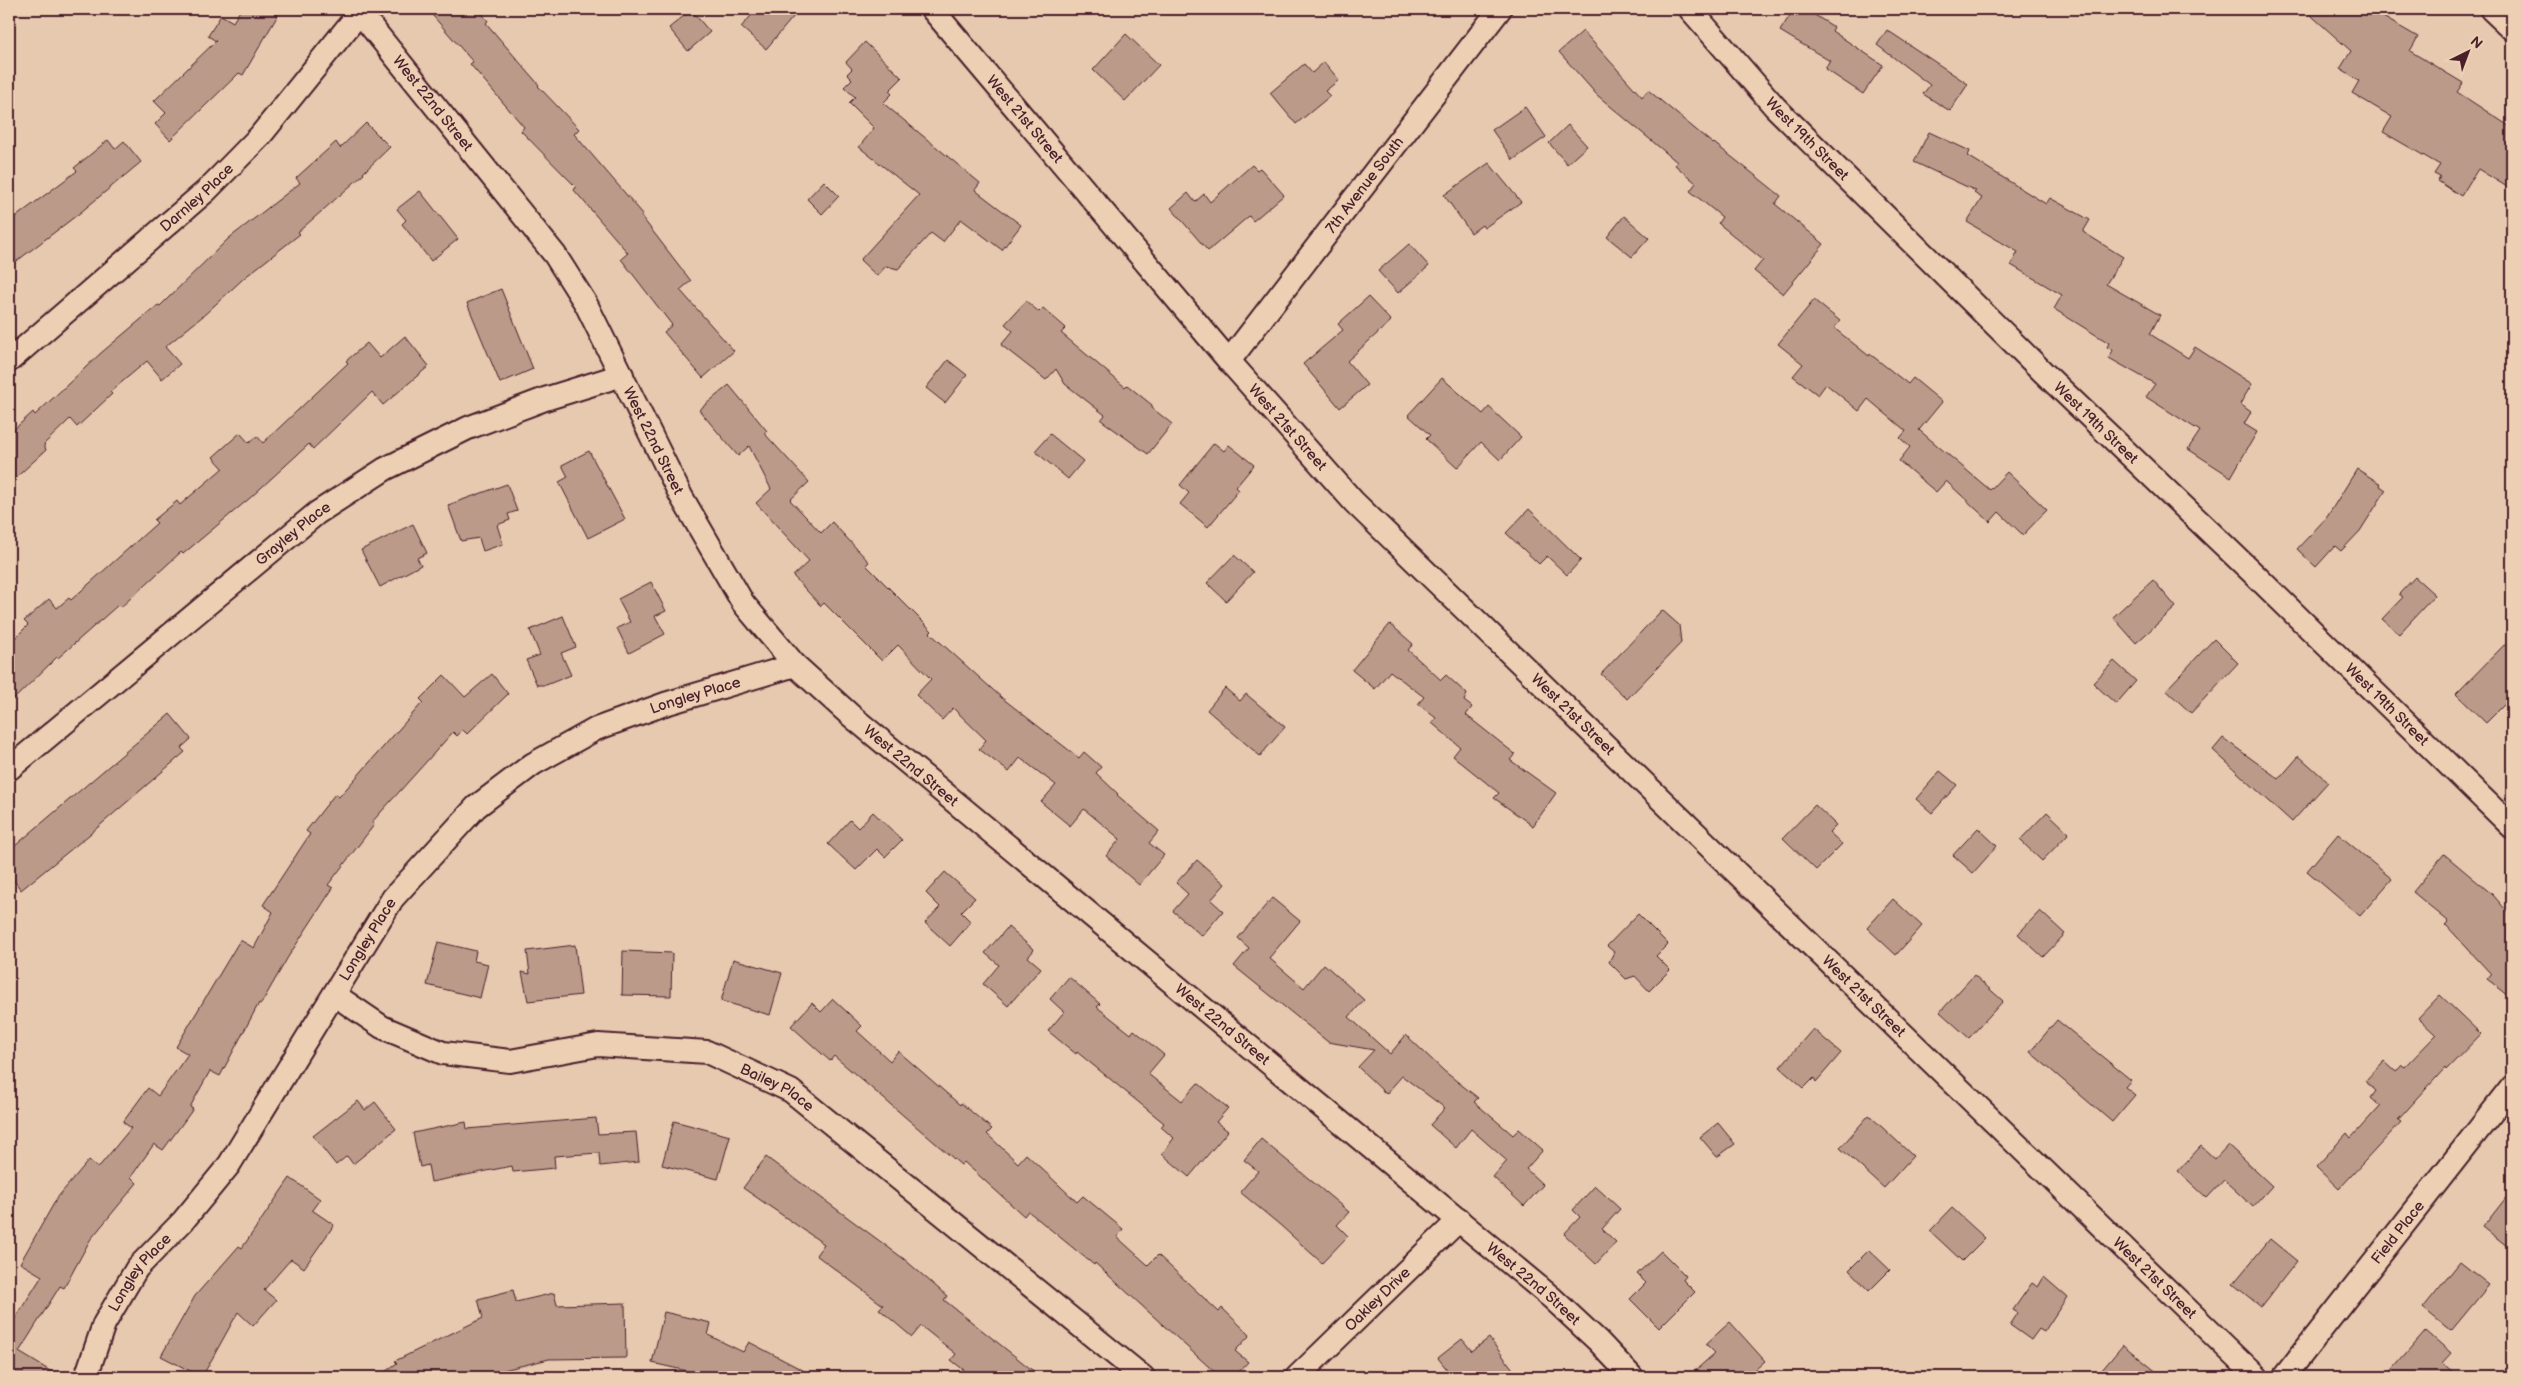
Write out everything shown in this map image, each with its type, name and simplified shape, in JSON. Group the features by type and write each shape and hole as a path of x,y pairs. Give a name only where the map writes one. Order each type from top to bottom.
{"street":[{"name":"West 21st Street","path":"932,9 1229,361 1354,502 2257,1377"},
{"name":"7th Avenue South","path":"1229,361 1500,9"},
{"name":"West 19th Street","path":"1690,9 1775,107 2045,374 2255,575 2512,827"},
{"path":"2491,9 2512,29"},
{"name":"Darnley Place","path":"9,361 206,191 260,136 359,10"},
{"name":"West 22nd Street","path":"359,10 555,255 586,304 681,496 743,603 795,665 849,714 1552,1298 1598,1341 1632,1377"},
{"name":"Grayley Place","path":"9,769 317,513 378,474 468,428 545,399 622,374"},
{"name":"Longley Place","path":"86,1377 104,1324 137,1268 183,1220 229,1166 393,898 476,807 533,764 596,729 665,704 795,665"},
{"name":"Bailey Place","path":"335,995 382,1027 443,1052 510,1061 598,1045 707,1052 791,1091 1143,1377"},
{"name":"Field Place","path":"2284,1377 2512,1087"},
{"name":"Oakley Drive","path":"1297,1377 1459,1220"}],"building":[{"path":"241,9 266,9 278,15 243,75 239,73 170,140 155,124 166,113 154,101 216,41 208,36 221,15 233,22"},
{"path":"427,9 478,9 488,21 486,23 538,86 579,129 574,134 643,214 641,216 691,281 680,290 734,351 703,378 664,332 672,325 621,259 628,253 574,190 576,187 521,131 524,127 470,64 473,62"},
{"path":"757,9 800,9 766,49 741,27"},
{"path":"1794,9 1805,9 1834,27 1832,31 1883,65 1863,94 1825,69 1830,61 1780,31"},
{"path":"2304,9 2369,9 2418,37 2410,51 2463,83 2457,92 2512,128 2512,190 2478,169 2461,196 2438,181 2440,177 2434,174 2440,165 2383,132 2392,117 2352,93 2359,81 2340,69 2351,51"},
{"path":"691,10 710,32 688,51 669,28"},
{"path":"1887,30 1968,84 1950,111 1923,94 1930,85 1877,45"},
{"path":"1583,31 1642,97 1648,90 1713,144 1781,196 1775,204 1824,244 1783,294 1754,271 1763,260 1718,223 1722,217 1690,191 1696,183 1675,165 1677,162 1597,95 1559,52"},
{"path":"1126,34 1159,65 1125,101 1093,70"},
{"path":"865,42 902,78 889,91 892,94 883,103 980,183 975,190 1021,225 1002,250 961,219 943,242 931,233 898,269 886,266 877,276 860,260 919,195 859,147 874,128 849,103 855,97 844,87 852,79 847,74 852,69 846,62"},
{"path":"1324,62 1339,80 1325,91 1330,96 1296,124 1270,93 1304,64 1312,73"},
{"path":"1525,107 1546,137 1513,160 1492,130"},
{"path":"366,123 390,147 364,174 298,232 300,234 244,278 203,316 165,347 180,364 162,379 147,361 110,392 112,394 77,427 70,419 44,444 46,450 9,484 9,434 33,412 35,415 101,353 158,305 160,306 228,239 300,183 296,178 336,142 340,148"},
{"path":"1568,125 1587,146 1567,164 1549,143"},
{"path":"1929,132 1970,151 1968,156 2046,204 2050,198 2090,220 2083,232 2123,257 2106,284 2160,315 2150,334 2188,358 2195,347 2252,384 2240,404 2251,412 2244,424 2257,432 2231,477 2188,449 2200,431 2146,397 2155,384 2109,358 2113,350 2107,347 2109,343 2054,309 2062,295 2011,265 2018,252 1967,222 1982,198 1974,193 1976,191 1914,162"},
{"path":"108,140 115,149 124,141 141,162 81,212 9,267 9,222 77,171 74,168"},
{"path":"1489,163 1521,202 1484,228 1482,225 1471,233 1444,195"},
{"path":"1252,165 1257,170 1260,168 1284,195 1253,221 1249,216 1208,251 1171,208 1188,193 1195,202 1204,194 1210,202"},
{"path":"824,181 839,196 822,214 807,199"},
{"path":"420,191 458,239 431,261 402,224 406,220 397,209"},
{"path":"1624,216 1649,238 1632,257 1607,237"},
{"path":"1409,244 1429,266 1398,293 1378,271"},
{"path":"501,289 533,369 500,383 467,303"},
{"path":"1368,297 1391,321 1347,361 1367,385 1340,408 1303,364 1343,330 1338,324"},
{"path":"1814,300 1840,321 1834,328 1869,356 1870,354 1908,384 1913,378 1942,402 1919,430 1990,490 2007,472 2047,510 2023,535 1999,512 1990,522 1946,481 1936,492 1899,461 1910,447 1900,438 1906,431 1868,399 1859,411 1826,384 1818,395 1793,376 1803,364 1778,344"},
{"path":"1026,301 1039,312 1043,308 1066,328 1061,333 1125,387 1127,385 1152,405 1152,408 1172,424 1148,454 1101,420 1105,415 1065,384 1056,369 1046,380 1001,345 1013,331 1005,324"},
{"path":"405,336 429,366 383,405 372,392 313,449 309,444 250,498 183,554 181,552 121,607 118,605 57,657 9,704 9,644 28,625 24,621 49,599 57,608 69,598 71,600 157,523 154,520 177,501 180,505 223,468 213,457 240,433 249,443 257,436 263,443 348,363 346,361 367,343 380,358"},
{"path":"948,360 967,375 945,403 926,388"},
{"path":"1442,378 1483,414 1489,407 1521,437 1500,460 1481,442 1457,468 1426,439 1430,435 1408,415"},
{"path":"729,385 767,431 764,433 809,482 790,500 821,533 832,522 869,562 866,565 932,631 930,633 1002,698 1079,758 1084,752 1101,767 1096,773 1117,795 1159,831 1149,843 1164,855 1139,885 1106,856 1120,839 1084,809 1070,826 1041,802 1056,785 1020,758 1009,772 979,749 986,740 953,708 942,720 916,695 931,679 898,645 882,661 824,603 821,606 793,576 809,561 756,503 771,489 749,446 738,456 699,410"},
{"path":"1050,434 1083,461 1068,479 1035,451"},
{"path":"1214,443 1224,451 1229,445 1254,465 1236,487 1239,490 1208,527 1180,504 1189,493 1180,485"},
{"path":"589,451 625,519 588,538 559,482 568,477 562,465"},
{"path":"2357,469 2381,484 2380,486 2386,490 2360,531 2341,551 2335,546 2316,567 2297,549 2327,517"},
{"path":"507,484 517,511 508,514 510,520 497,525 503,544 483,551 479,538 461,541 448,505"},
{"path":"1529,509 1581,560 1567,575 1547,556 1539,564 1506,533"},
{"path":"413,524 427,553 417,558 421,565 380,587 361,550"},
{"path":"1234,555 1253,572 1226,601 1207,583"},
{"path":"2415,577 2435,595 2399,634 2382,619 2403,597 2399,594"},
{"path":"2153,580 2176,607 2136,643 2113,617"},
{"path":"651,582 666,611 655,616 665,634 629,653 617,628 630,622 618,599"},
{"path":"1662,610 1679,625 1681,643 1627,699 1601,674"},
{"path":"563,616 576,647 561,653 571,675 546,685 537,685 526,660 540,655 530,630"},
{"path":"1390,624 1413,644 1408,650 1441,680 1446,675 1467,694 1464,701 1472,707 1466,715 1515,754 1510,760 1556,793 1533,826 1494,798 1499,793 1453,756 1460,747 1432,723 1436,718 1418,704 1424,697 1390,671 1375,689 1352,670"},
{"path":"2512,637 2512,697 2486,723 2456,694"},
{"path":"2214,639 2238,663 2191,713 2166,690"},
{"path":"2114,661 2136,681 2116,704 2093,683"},
{"path":"492,674 508,694 467,734 463,730 457,736 453,732 372,822 374,825 328,885 333,888 288,957 261,1004 259,1003 220,1076 210,1071 190,1107 193,1109 163,1150 154,1144 131,1177 137,1183 90,1240 64,1288 60,1286 19,1352 60,1377 9,1377 9,1328 42,1276 20,1263 57,1198 89,1160 98,1168 131,1128 123,1122 148,1088 158,1096 188,1054 176,1047 240,940 254,948 273,912 263,905 310,834 306,831 335,794 339,797 423,702 420,699 444,675 465,697"},
{"path":"1225,688 1240,701 1246,694 1285,727 1260,756 1207,710"},
{"path":"170,714 191,739 181,748 185,752 90,834 21,890 9,874 9,851"},
{"path":"2223,738 2279,779 2299,756 2328,782 2292,822 2213,750"},
{"path":"1940,771 1957,785 1932,813 1916,799"},
{"path":"1815,805 1836,825 1829,832 1842,844 1816,870 1783,838"},
{"path":"873,812 902,840 885,857 877,849 856,870 828,844 850,820 858,828"},
{"path":"2047,812 2069,833 2042,861 2020,840"},
{"path":"1978,828 1997,846 1973,873 1953,855"},
{"path":"2338,834 2392,879 2360,916 2307,871"},
{"path":"2444,854 2493,895 2512,917 2512,998 2487,979 2491,974 2446,925 2449,922 2413,892"},
{"path":"1197,860 1225,884 1211,900 1223,911 1202,936 1173,911 1188,894 1176,883"},
{"path":"945,872 975,898 961,912 971,922 950,946 925,923 940,907 926,893"},
{"path":"1272,898 1300,921 1269,958 1304,988 1324,964 1364,1000 1349,1017 1390,1054 1406,1035 1444,1071 1478,1098 1474,1102 1513,1135 1519,1129 1543,1150 1526,1169 1543,1185 1524,1206 1493,1177 1507,1161 1471,1129 1456,1148 1430,1125 1445,1108 1402,1076 1386,1094 1358,1067 1374,1050 1328,1042 1234,966 1249,948 1238,938"},
{"path":"1893,899 1922,926 1896,955 1867,928"},
{"path":"2040,911 2065,934 2043,957 2018,934"},
{"path":"1638,914 1668,944 1656,956 1670,970 1649,991 1635,976 1626,979 1609,962 1614,952 1607,946"},
{"path":"1008,927 1034,950 1028,957 1041,968 1008,1006 983,984 999,965 985,953"},
{"path":"438,942 476,951 474,961 488,964 480,998 427,985"},
{"path":"575,945 581,995 528,1001 522,972 530,974 527,951"},
{"path":"623,951 672,953 671,996 622,995"},
{"path":"733,959 782,973 770,1015 721,1001"},
{"path":"1974,975 2003,1001 1969,1038 1940,1012"},
{"path":"1069,977 1100,1004 1097,1007 1131,1034 1134,1030 1164,1055 1148,1074 1182,1101 1198,1083 1228,1108 1216,1122 1228,1131 1189,1177 1162,1154 1174,1138 1161,1127 1164,1123 1077,1052 1076,1054 1048,1031 1064,1012 1050,999"},
{"path":"2440,995 2481,1034 2446,1070 2445,1068 2398,1120 2401,1122 2339,1189 2316,1167 2347,1133 2351,1138 2380,1106 2371,1098 2376,1091 2365,1081 2384,1061 2396,1072 2402,1065 2405,1067 2436,1035 2418,1018"},
{"path":"833,999 862,1026 857,1031 890,1061 898,1051 960,1105 961,1103 992,1129 987,1134 1018,1163 1026,1154 1077,1202 1083,1196 1123,1229 1117,1237 1148,1265 1158,1255 1219,1312 1222,1308 1250,1335 1235,1351 1248,1362 1234,1377 1220,1377 1095,1263 1094,1265 1028,1211 1024,1216 964,1162 961,1165 834,1056 830,1061 791,1026 812,1003 821,1012"},
{"path":"2057,1020 2131,1080 2125,1087 2135,1095 2112,1122 2030,1052"},
{"path":"1813,1029 1841,1053 1816,1082 1814,1078 1804,1088 1780,1067"},
{"path":"358,1101 365,1110 375,1102 396,1129 353,1164 347,1156 336,1165 313,1136"},
{"path":"1869,1115 1913,1156 1884,1188 1840,1148"},
{"path":"596,1118 598,1134 636,1132 639,1162 600,1166 599,1153 554,1156 555,1168 513,1172 512,1166 431,1182 428,1165 420,1167 413,1133 466,1122 467,1129"},
{"path":"674,1121 730,1136 718,1179 662,1165"},
{"path":"1718,1123 1735,1144 1717,1157 1700,1137"},
{"path":"1261,1139 1349,1212 1337,1225 1348,1236 1322,1263 1240,1192 1258,1171 1244,1160"},
{"path":"2228,1145 2272,1186 2253,1207 2224,1180 2207,1198 2178,1171 2201,1146 2215,1159"},
{"path":"766,1157 904,1259 947,1296 944,1300 1041,1377 973,1377 951,1360 956,1354 921,1326 912,1337 879,1309 883,1305 816,1255 824,1244 743,1188"},
{"path":"290,1178 320,1199 312,1210 334,1225 304,1268 291,1259 264,1290 276,1300 253,1326 238,1312 202,1377 161,1356 195,1296 239,1246 242,1248"},
{"path":"1595,1186 1620,1209 1602,1229 1616,1242 1596,1264 1564,1234 1580,1217 1573,1210"},
{"path":"2512,1190 2512,1250 2483,1227"},
{"path":"1952,1208 1985,1238 1962,1261 1930,1231"},
{"path":"2270,1239 2297,1261 2261,1307 2233,1284"},
{"path":"1869,1250 1890,1270 1869,1291 1849,1270"},
{"path":"1661,1251 1686,1276 1683,1280 1695,1292 1659,1328 1630,1299 1646,1283 1637,1274"},
{"path":"2460,1262 2489,1285 2451,1331 2423,1308"},
{"path":"2044,1277 2067,1297 2044,1332 2039,1329 2031,1340 2010,1325 2018,1313 2013,1310 2032,1283 2038,1287"},
{"path":"513,1290 516,1302 554,1293 557,1305 625,1303 626,1358 549,1359 475,1377 378,1377 397,1363 395,1361 483,1318 478,1299"},
{"path":"664,1312 711,1323 708,1335 743,1352 749,1342 816,1377 714,1377 652,1363"},
{"path":"1730,1322 1765,1361 1747,1377 1688,1377 1715,1353 1706,1344"},
{"path":"2426,1331 2451,1353 2442,1363 2459,1377 2386,1377"},
{"path":"1489,1338 1519,1377 1453,1377 1438,1358 1462,1339 1472,1351"},
{"path":"2123,1345 2163,1377 2096,1377"}]}
